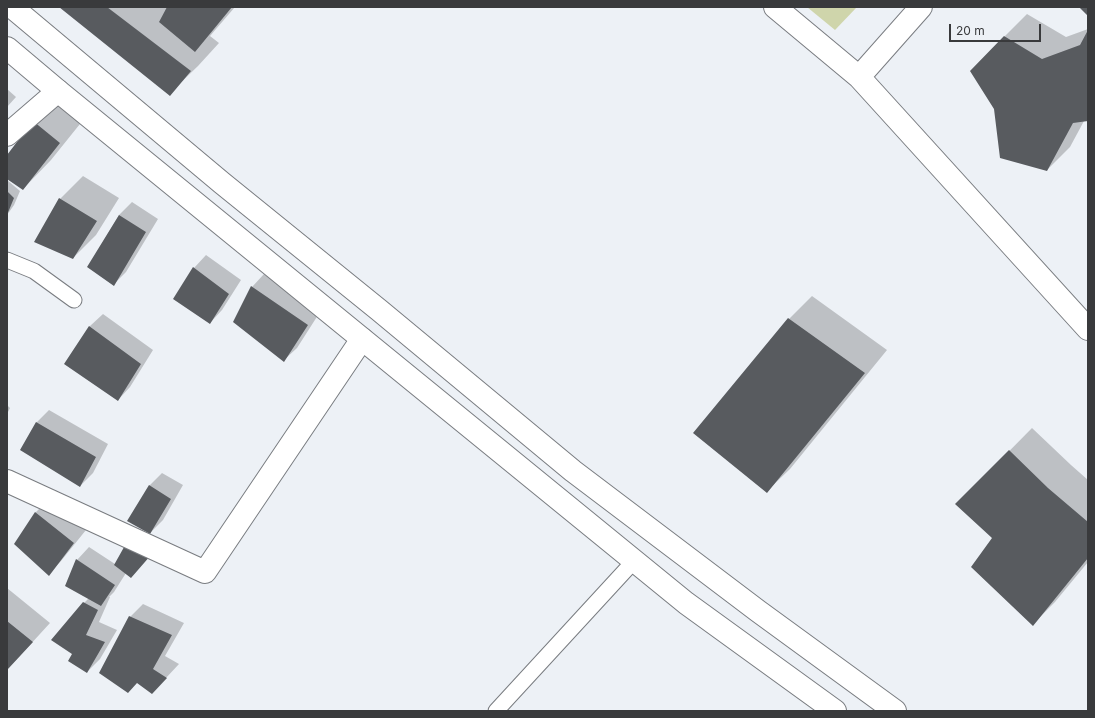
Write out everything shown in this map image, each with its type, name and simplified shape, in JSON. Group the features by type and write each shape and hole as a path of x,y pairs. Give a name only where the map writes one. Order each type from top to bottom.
{"main road":[{"path":"12,7 222,183 379,310 573,471 758,611 895,711"},
{"path":"775,7 859,77 1088,329"},
{"path":"859,77 921,7"},
{"path":"7,48 686,603 825,708"},
{"path":"7,135 58,91"},
{"path":"7,481 205,572 362,339"}],"lane":[{"path":"7,260 34,271 74,300"},
{"path":"496,711 634,561"}],"green space":[{"path":"807,7 857,7 835,30"}],"building":[{"path":"59,7 107,7 191,71 170,96"},
{"path":"167,7 232,7 195,52 159,22"},
{"path":"1079,7 1088,7 1088,16"},
{"path":"1088,30 1088,121 1073,123 1047,171 1000,158 994,109 970,71 1004,36 1042,59 1080,45"},
{"path":"33,121 60,143 23,190 7,179 7,155"},
{"path":"7,191 14,198 7,215"},
{"path":"59,198 97,221 73,259 34,242"},
{"path":"119,215 146,232 114,286 87,267"},
{"path":"193,267 229,294 210,324 173,299"},
{"path":"251,286 308,325 284,362 233,322"},
{"path":"788,318 865,373 767,493 693,433"},
{"path":"89,326 141,364 118,401 64,364"},
{"path":"36,422 96,457 80,487 20,450"},
{"path":"1009,450 1048,488 1088,522 1088,558 1033,626 971,567 992,538 955,504"},
{"path":"149,485 171,499 150,534 127,521"},
{"path":"35,512 74,543 49,576 14,544"},
{"path":"128,540 151,555 131,578 114,565"},
{"path":"76,559 115,585 101,606 65,586"},
{"path":"83,602 98,610 86,635 105,642 87,673 68,661 72,654 51,640"},
{"path":"129,616 172,635 153,669 167,678 152,694 137,683 128,693 99,673"},
{"path":"7,621 33,642 7,670"}]}
